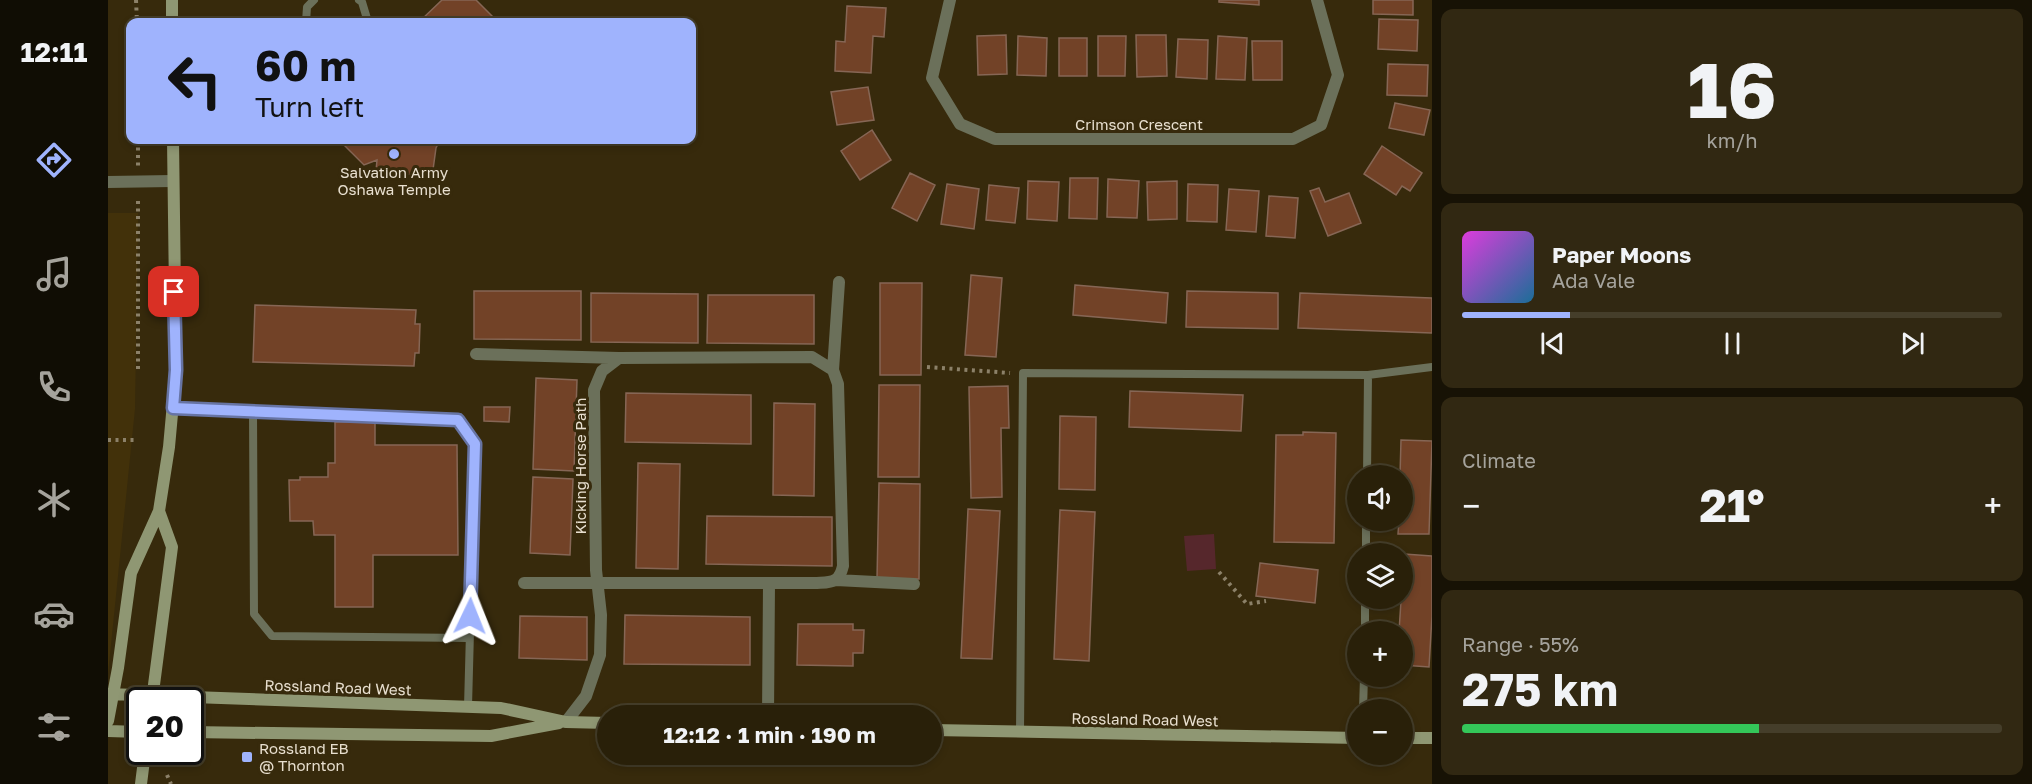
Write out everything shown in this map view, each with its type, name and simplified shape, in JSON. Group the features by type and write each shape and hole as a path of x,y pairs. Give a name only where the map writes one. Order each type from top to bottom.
{"main road":[{"path":"172,0 172,18"},
{"path":"108,721 110,695 118,668 131,573 159,510 173,408 176,370 173,144"},
{"path":"153,687 172,547 159,510"},
{"name":"Rossland Road West","path":"110,695 126,696"},
{"name":"Rossland Road West","path":"204,699 468,706 501,708 566,722 597,723"},
{"name":"Rossland Road West","path":"204,732 491,736 566,722"},
{"name":"Rossland Road West","path":"942,730 1347,738"},
{"path":"108,731 126,732"},
{"path":"1413,738 1432,738"},
{"path":"141,784 143,765"}],"street":[{"name":"Crimson Crescent","path":"950,0 932,78 960,124 995,139 1293,139 1321,125 1338,75 1317,0"},
{"path":"108,182 172,181"},
{"path":"836,580 841,575 843,566 838,384 833,370 839,282"},
{"path":"476,354 619,358 812,357 833,370"},
{"name":"Kicking Horse Path","path":"566,722 586,696 600,655 601,615 596,570 594,390 602,371 619,358"},
{"path":"524,582 769,584 816,583 836,580 914,584"},
{"path":"768,705 769,584"}],"lane":[{"path":"306,18 307,7 314,0"},
{"path":"359,0 362,2 367,18"},
{"path":"1020,732 1023,374 1368,375 1432,367"},
{"path":"1367,465 1368,375"},
{"path":"173,408 458,420 475,444 468,706"},
{"path":"253,412 254,614 272,636 469,638"}],"path":[{"path":"136,0 136,18"},
{"path":"138,144 138,163"},
{"path":"138,203 138,369"},
{"path":"927,367 1023,374"},
{"path":"108,440 134,440"},
{"path":"1220,572 1247,604 1266,601"},
{"path":"167,775 171,784"}],"shaded area":[{"path":"108,213 138,213 135,409 108,674"},
{"path":"1214,534 1216,569 1187,571 1184,536"}],"building":[{"path":"442,0 476,0 494,18 423,18"},
{"path":"1219,0 1259,0 1259,5 1219,2"},
{"path":"1373,0 1413,0 1413,15 1373,14"},
{"path":"847,6 886,8 884,37 873,36 871,73 835,71 836,41 845,42"},
{"path":"1379,19 1418,20 1417,51 1378,49"},
{"path":"1006,35 1007,74 978,75 977,36"},
{"path":"1136,35 1166,35 1167,76 1137,77"},
{"path":"1018,36 1047,38 1046,76 1017,75"},
{"path":"1098,36 1126,36 1125,76 1098,76"},
{"path":"1218,36 1247,38 1245,80 1216,79"},
{"path":"1059,38 1087,38 1087,76 1059,76"},
{"path":"1178,39 1208,40 1207,79 1176,77"},
{"path":"1252,41 1282,41 1282,80 1253,80"},
{"path":"1388,64 1428,65 1427,96 1387,95"},
{"path":"868,87 874,120 837,125 831,92"},
{"path":"1395,103 1430,110 1424,135 1389,128"},
{"path":"872,130 891,160 860,180 841,151"},
{"name":"Salvation Army Oshawa Temple","path":"343,144 438,144 432,177 376,171 377,160 364,165"},
{"path":"1382,146 1422,173 1410,191 1402,186 1396,195 1364,174"},
{"path":"910,173 935,185 917,221 892,208"},
{"path":"1070,178 1098,178 1097,219 1069,218"},
{"path":"1108,179 1139,181 1137,218 1107,217"},
{"path":"1028,181 1059,182 1057,221 1027,219"},
{"path":"1177,181 1177,219 1148,220 1147,182"},
{"path":"947,184 979,189 974,229 941,224"},
{"path":"1188,184 1218,185 1217,222 1187,221"},
{"path":"989,185 1019,188 1015,223 986,220"},
{"path":"1319,188 1325,202 1349,193 1361,223 1328,236 1310,191"},
{"path":"1229,189 1259,191 1256,232 1226,230"},
{"path":"1269,196 1298,198 1295,238 1266,236"},
{"path":"971,275 1002,278 996,357 965,355"},
{"path":"880,283 922,283 921,375 880,375"},
{"path":"1075,285 1168,293 1166,323 1073,315"},
{"path":"474,291 581,291 581,340 474,339"},
{"path":"1187,291 1278,293 1278,329 1186,327"},
{"path":"591,293 698,294 698,343 591,342"},
{"path":"1300,293 1432,298 1432,333 1298,328"},
{"path":"708,295 814,295 814,344 707,343"},
{"path":"255,305 416,310 415,324 420,324 419,353 415,353 414,366 253,362"},
{"path":"536,378 577,380 574,471 533,469"},
{"path":"879,385 920,385 919,477 878,477"},
{"path":"1008,386 1009,428 1001,428 1002,497 971,498 969,387"},
{"path":"1130,391 1243,395 1241,431 1129,427"},
{"path":"626,393 751,395 751,444 625,442"},
{"path":"774,403 815,404 814,496 773,495"},
{"path":"484,407 510,407 509,422 484,421"},
{"path":"1060,416 1096,417 1095,490 1059,489"},
{"path":"335,422 375,422 375,445 457,445 458,555 373,555 373,607 335,607 335,535 314,535 313,521 290,521 289,480 300,480 300,477 328,477 328,463 335,463"},
{"path":"1303,432 1336,433 1334,543 1274,542 1276,435 1303,435"},
{"path":"1401,440 1432,441 1429,534 1398,534 1398,531 1413,531 1413,465 1400,465"},
{"path":"638,463 680,464 678,569 636,568"},
{"path":"533,477 573,479 570,555 530,553"},
{"path":"879,483 920,484 919,579 877,579"},
{"path":"968,509 1000,511 992,659 961,658"},
{"path":"1060,510 1095,512 1089,661 1054,659"},
{"path":"707,516 832,517 832,566 706,564"},
{"path":"1413,555 1432,556 1429,667 1413,666 1413,621 1400,621 1400,609 1413,609"},
{"path":"1260,563 1318,570 1315,603 1256,596"},
{"path":"625,615 750,617 750,665 624,664"},
{"path":"520,616 587,617 587,660 519,658"},
{"path":"798,624 853,624 853,630 864,630 863,653 853,653 853,666 797,665"}],"place":[{"name":"Salvation Army Oshawa Temple","path":"394,154"},
{"name":"Rossland EB @ Thornton","path":"247,757"}],"route":[{"path":"174,292 176,370 173,408 458,420 475,444 470,616"}]}
